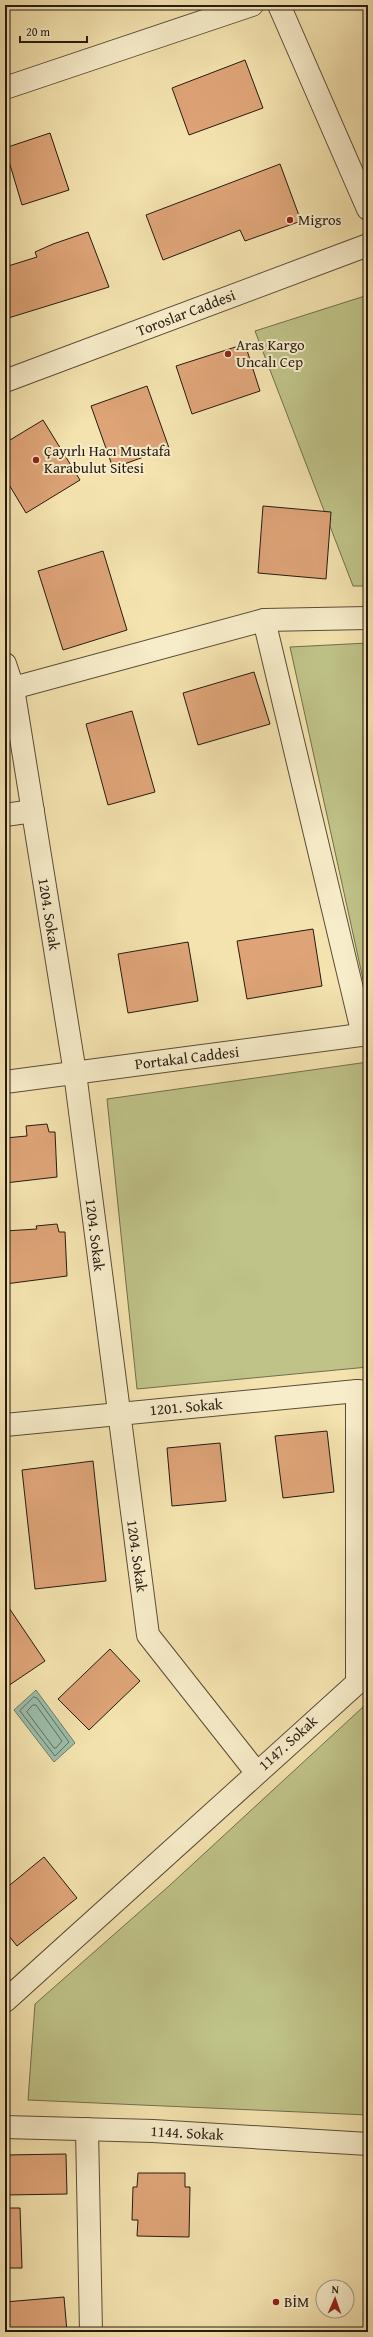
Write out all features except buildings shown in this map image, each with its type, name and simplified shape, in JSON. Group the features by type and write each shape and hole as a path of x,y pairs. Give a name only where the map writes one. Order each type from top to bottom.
{"street":[{"path":"5,88 252,5"},
{"path":"279,5 368,209"},
{"name":"Toroslar Caddesi","path":"5,381 368,245"},
{"path":"13,688 264,620 368,618"},
{"path":"264,620 366,1035"},
{"name":"1204. Sokak","path":"5,664 13,688 75,1073 148,1635 256,1772"},
{"path":"5,815 33,811"},
{"name":"Portakal Caddesi","path":"5,1082 366,1035"},
{"name":"1201. Sokak","path":"5,1425 118,1413 362,1391"},
{"name":"1147. Sokak","path":"5,2001 356,1683 362,1391"},
{"name":"1144. Sokak","path":"5,2127 153,2131 368,2144"},
{"path":"87,2129 91,2332"}],"green space":[{"path":"368,295 368,586 353,586 255,331"},
{"path":"368,643 368,1002 290,647"},
{"path":"368,1062 368,1367 137,1389 107,1099"},
{"path":"368,1694 368,2115 28,2100 35,2004 169,1886 363,1707"}],"water":[{"path":"36,1690 75,1743 54,1762 14,1710"}],"place":[{"name":"Migros","path":"290,220"},
{"name":"Aras Kargo Uncalı Cep","path":"228,354"},
{"name":"Çayırlı Hacı Mustafa Karabulut Sitesi","path":"36,460"},
{"name":"BİM","path":"276,2302"}]}
